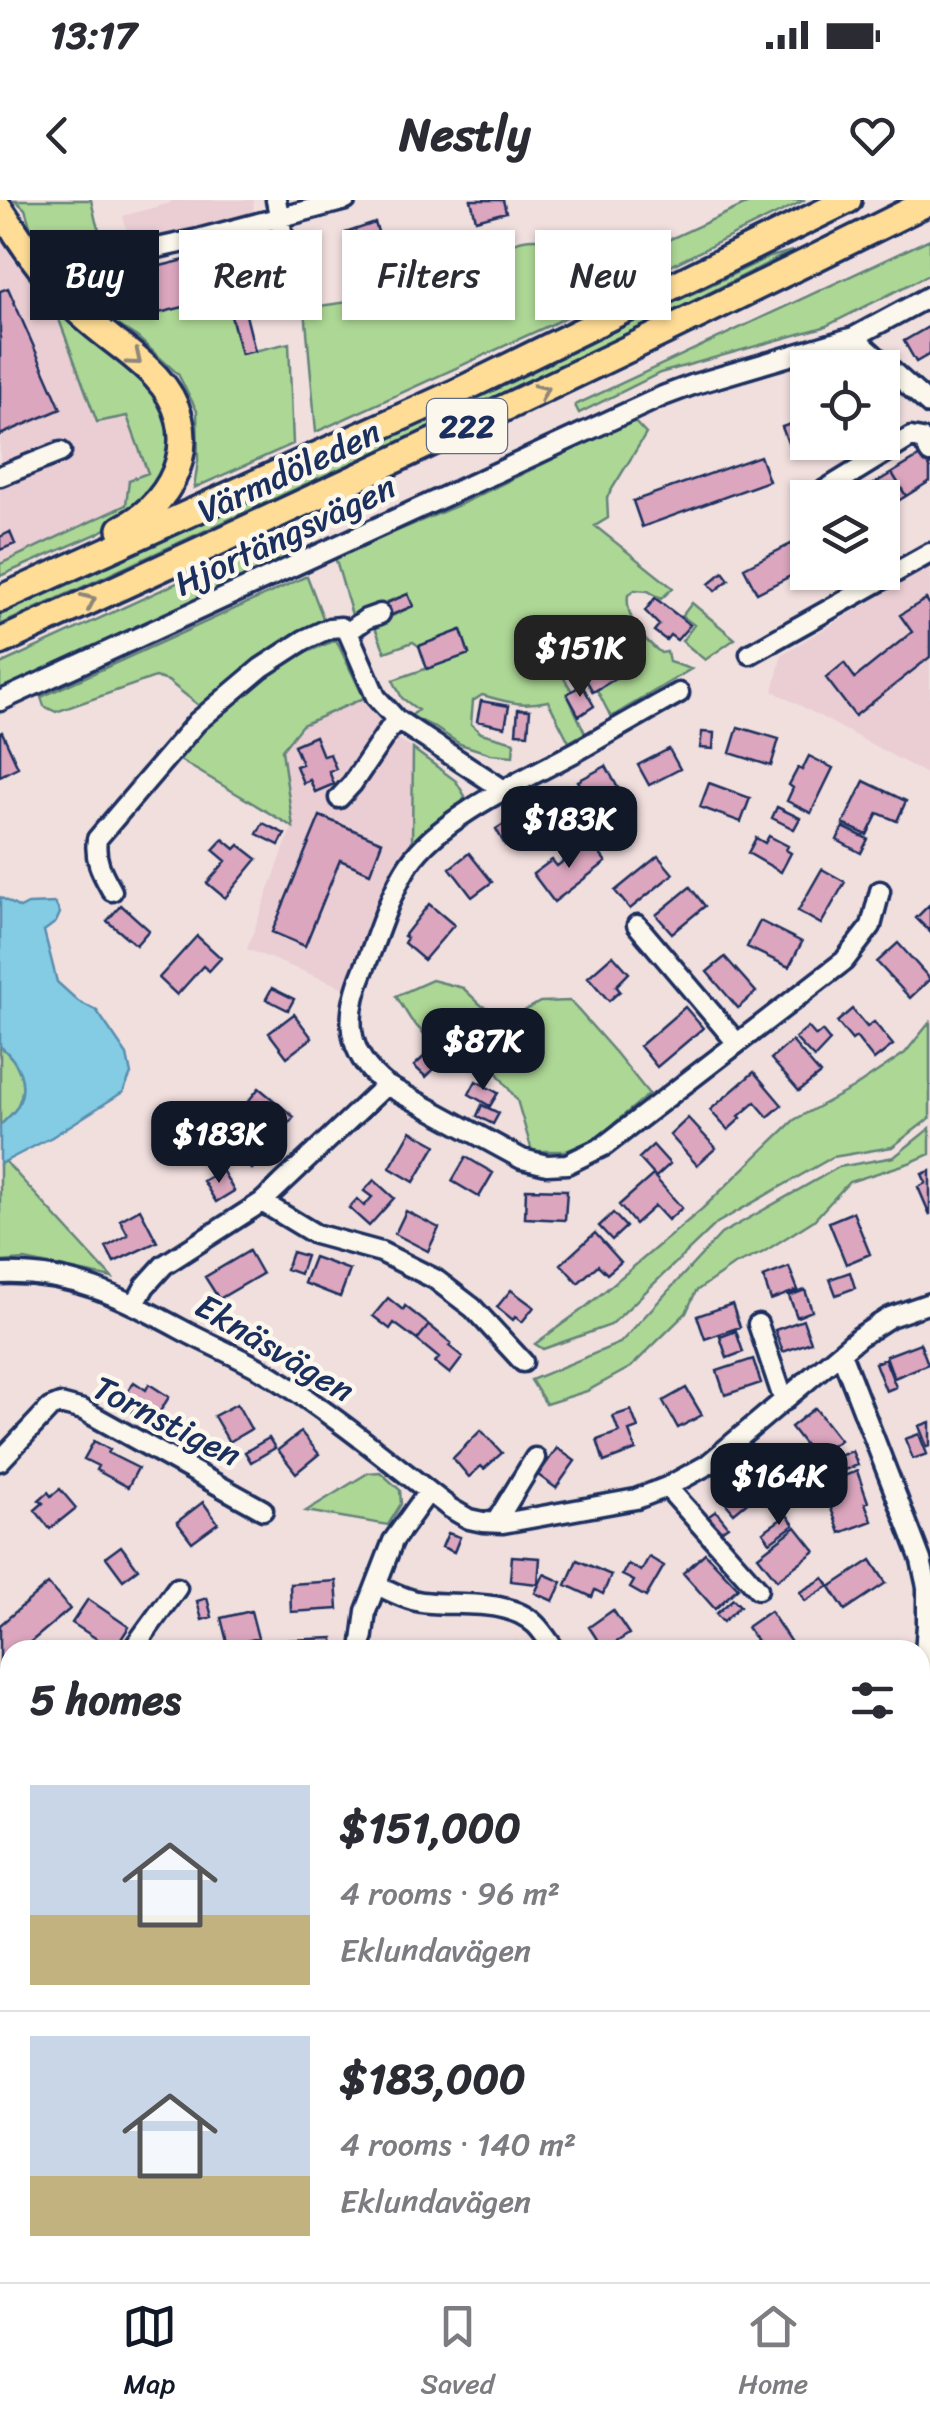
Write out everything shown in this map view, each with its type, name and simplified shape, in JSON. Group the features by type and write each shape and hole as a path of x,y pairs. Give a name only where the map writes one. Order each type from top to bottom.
{"highway":[{"name":"Värmdöleden","path":"0,599 457,392 848,200"},
{"name":"Värmdöleden","path":"0,642 498,412 930,202"},
{"path":"0,210 54,286 88,321 156,377 171,399 182,438 178,468 156,506 141,518 0,585"}],"street":[{"path":"159,243 277,209 346,200"},
{"name":"Hjortängsvägen","path":"0,701 663,396 854,337 930,296"},
{"path":"854,337 930,405"},
{"path":"841,480 911,437 922,439 930,453"},
{"path":"0,476 61,452"},
{"path":"750,654 930,554"},
{"path":"348,632 380,614"},
{"path":"112,891 95,854 97,838 197,722 283,652 330,628 348,632 376,696 396,719 504,790"},
{"path":"678,693 504,790 441,831 408,865 354,994 350,1023 356,1047 373,1075 522,1160 547,1166 566,1164 604,1146 844,961 871,926 880,891"},
{"path":"339,798 396,719"},
{"path":"638,925 737,1043"},
{"path":"134,1304 144,1286 164,1265 262,1202 386,1085"},
{"path":"262,1202 315,1234 381,1252 434,1278 472,1308 523,1362"},
{"name":"Eknäsvägen","path":"0,1274 55,1276 134,1304 274,1376 338,1420 450,1508 469,1519 496,1522 617,1504 667,1487 707,1465 860,1337 890,1317 930,1303"},
{"path":"758,1324 784,1401"},
{"path":"841,1353 921,1560 927,1587 926,1640"},
{"name":"Tornstigen","path":"0,1461 50,1408 60,1404 72,1406 263,1510"},
{"path":"496,1522 535,1458"},
{"path":"667,1487 758,1589"},
{"path":"362,1640 366,1612 393,1540 428,1492"},
{"path":"378,1585 420,1602 487,1606 519,1614 534,1623 548,1640"},
{"path":"144,1640 177,1588"}],"shaded area":[{"path":"254,200 253,213 194,230 179,230 179,234 170,237 159,239 159,230 126,230 123,216 170,203"},
{"path":"0,221 30,267 30,320 64,320 127,416 148,473 126,505 0,564"},
{"path":"930,566 930,776 773,691 782,654 890,590 900,590 900,584"},
{"path":"364,698 394,736 413,749 412,843 396,867 347,989 247,949 292,827 281,751 302,725"}],"green space":[{"path":"15,200 91,200 99,230 33,230 25,209"},
{"path":"755,200 805,200 671,266 671,239"},
{"path":"535,239 535,320 560,320 316,432 306,320 322,320 322,306 342,303 342,320 515,320 515,243"},
{"path":"930,239 930,274 824,327 660,373 579,413 575,405"},
{"path":"792,251 671,312 671,304 767,258"},
{"path":"159,272 179,277 179,320 232,320 241,354 289,343 293,444 194,488 197,411 178,374 137,337 110,320 159,320"},
{"path":"59,320 82,320 150,384 168,427 166,464 132,513 99,533 0,576 0,564 126,505 129,480 148,473 127,416 97,422"},
{"path":"637,320 655,320 0,625 0,615 366,449"},
{"path":"633,420 646,434 607,497 608,518 595,526 673,588 661,599 648,591 635,590 628,595 629,612 648,641 661,653 667,652 669,662 691,669 611,717 597,690 621,675 608,651 597,648 564,665 562,675 572,691 567,694 585,733 569,742 548,701 522,704 482,695 473,701 471,724 481,733 514,742 513,756 460,744 411,716 418,710 402,698 393,680 469,654 461,631 419,646 413,642 385,652 374,625 413,606 408,594 352,615 335,557 461,504"},
{"path":"301,526 305,554 78,659 0,690 0,664"},
{"path":"307,576 325,623 202,708 168,681 155,677 56,712 44,706 41,697"},
{"path":"692,603 735,639 705,660 682,641 694,625 682,616"},
{"path":"336,640 364,698 302,725 282,750 293,827 178,759 229,704 264,675"},
{"path":"413,749 456,781 465,796 461,805 412,843"},
{"path":"432,980 463,988 482,1006 515,1016 540,1002 570,1001 649,1094 597,1138 566,1151 532,1151 517,1100 497,1073 444,1036 430,1040 396,996"},
{"path":"930,1022 930,1118 892,1147 833,1157 717,1223 611,1325 543,1349 535,1344 587,1306 702,1209 794,1120 853,1088 905,1053"},
{"path":"0,1046 17,1066 22,1089 16,1109 0,1126"},
{"path":"930,1128 930,1154 849,1182 814,1220 696,1291 686,1313 631,1367 587,1391 546,1404 531,1380 620,1343 721,1234 839,1167 894,1157"},
{"path":"5,1161 112,1278 25,1260 0,1262 0,1164"},
{"path":"380,1472 400,1490 401,1504 388,1525 306,1511 368,1473"}],"water":[{"path":"0,897 20,908 55,903 60,913 44,931 57,982 78,1001 97,1011 127,1055 131,1074 123,1092 0,1164 0,1126 16,1109 22,1081 12,1058 0,1046"}],"building":[{"path":"471,200 503,200 506,212 476,220"},
{"path":"375,223 377,230 354,230"},
{"path":"179,261 179,308 159,313 159,266"},
{"path":"8,288 61,409 0,435 0,291"},
{"path":"232,320 247,320 255,351 241,354"},
{"path":"930,326 930,354 916,362 904,341"},
{"path":"790,424 790,448 782,427"},
{"path":"922,455 930,467 930,481 906,496 900,480 892,473"},
{"path":"760,456 769,481 642,527 633,501"},
{"path":"10,532 15,544 0,550 0,537"},
{"path":"790,545 790,576 757,593 744,568"},
{"path":"723,572 729,580 715,591 709,584"},
{"path":"408,594 413,606 387,617 382,605"},
{"path":"655,598 690,625 677,640 670,635 666,640 654,631 659,625 645,611"},
{"path":"926,599 930,605 930,657 855,716 826,678 844,663 855,678 912,632 900,615"},
{"path":"461,630 469,654 427,669 419,646"},
{"path":"608,651 621,675 593,692 579,668"},
{"path":"582,685 594,706 579,716 567,694"},
{"path":"481,701 509,706 505,727 477,721"},
{"path":"518,709 530,710 528,734 516,733"},
{"path":"738,727 779,739 771,766 730,753"},
{"path":"702,732 714,733 713,749 700,748"},
{"path":"0,733 18,767 0,776"},
{"path":"315,736 323,756 330,754 336,769 329,771 334,784 315,792 310,780 303,783 296,766 302,764 294,745"},
{"path":"669,749 680,769 649,785 638,765"},
{"path":"809,756 833,768 811,813 787,801 793,788 789,785"},
{"path":"606,766 618,788 591,803 578,781"},
{"path":"864,781 906,801 897,821 878,813 867,835 843,824"},
{"path":"709,783 750,798 741,822 700,807"},
{"path":"548,796 560,817 516,842 504,821"},
{"path":"777,807 800,818 794,829 772,818"},
{"path":"320,816 382,842 370,873 340,860 305,946 272,932"},
{"path":"263,823 285,834 279,845 257,834"},
{"path":"504,824 513,840 505,845 496,829"},
{"path":"843,827 868,839 861,853 837,840"},
{"path":"769,836 788,846 786,850 791,853 781,872 748,853 756,838 765,843"},
{"path":"223,839 257,859 225,898 207,883 226,861 213,850"},
{"path":"590,841 606,862 554,902 533,874 552,860 557,866"},
{"path":"469,853 492,882 472,897 450,868"},
{"path":"658,856 673,874 630,909 615,891"},
{"path":"822,869 845,882 821,924 798,911"},
{"path":"690,887 705,906 672,933 656,915"},
{"path":"429,904 454,925 424,960 404,943 404,936"},
{"path":"121,905 149,930 136,945 107,921"},
{"path":"930,905 930,932 916,918"},
{"path":"760,921 802,942 789,967 747,947"},
{"path":"197,936 221,958 209,971 203,966 177,995 159,978"},
{"path":"898,943 930,979 910,998 877,962"},
{"path":"613,955 629,973 616,986 620,991 609,1001 588,977"},
{"path":"725,957 756,992 738,1008 707,972"},
{"path":"272,988 294,999 288,1010 266,999"},
{"path":"685,1007 703,1028 657,1067 640,1046"},
{"path":"852,1009 867,1027 874,1022 893,1045 874,1060 856,1037 852,1040 837,1022"},
{"path":"294,1014 312,1038 287,1057 269,1033"},
{"path":"808,1027 816,1036 822,1031 830,1041 814,1058 795,1038"},
{"path":"792,1041 820,1074 799,1091 771,1059"},
{"path":"431,1050 442,1061 426,1077 414,1066"},
{"path":"754,1072 782,1105 768,1117 755,1102 728,1130 710,1110"},
{"path":"476,1081 498,1093 490,1106 469,1094"},
{"path":"259,1088 294,1117 252,1169 231,1152 255,1122 241,1110"},
{"path":"482,1105 499,1113 493,1124 477,1116"},
{"path":"688,1118 716,1148 697,1165 670,1135"},
{"path":"411,1131 436,1145 414,1182 390,1168"},
{"path":"653,1145 670,1164 656,1177 639,1158"},
{"path":"466,1157 493,1173 479,1197 452,1181"},
{"path":"222,1170 234,1191 216,1202 203,1181"},
{"path":"930,1171 930,1215 918,1187 926,1183 922,1174"},
{"path":"653,1175 682,1208 668,1220 655,1206 635,1224 619,1205"},
{"path":"374,1180 394,1198 369,1226 349,1208 357,1199 364,1206 372,1197 364,1191"},
{"path":"526,1189 567,1190 565,1220 525,1218"},
{"path":"140,1209 157,1242 114,1262 106,1247 128,1235 120,1220"},
{"path":"406,1211 439,1228 428,1251 395,1234"},
{"path":"853,1212 870,1254 846,1264 829,1222"},
{"path":"613,1213 626,1227 612,1240 599,1226"},
{"path":"595,1233 621,1262 607,1274 598,1265 578,1283 561,1264"},
{"path":"249,1251 262,1274 219,1299 205,1277"},
{"path":"292,1252 306,1256 300,1274 286,1269"},
{"path":"314,1257 350,1270 340,1297 304,1283"},
{"path":"789,1267 798,1290 771,1300 763,1277"},
{"path":"850,1272 855,1288 836,1295 830,1279"},
{"path":"511,1290 534,1307 522,1322 497,1307"},
{"path":"805,1290 812,1311 797,1317 789,1296"},
{"path":"388,1298 429,1325 417,1340 394,1323 390,1329 373,1316"},
{"path":"732,1304 740,1327 705,1339 697,1316"},
{"path":"803,1320 811,1342 783,1352 775,1330"},
{"path":"429,1325 463,1357 450,1374 435,1362 439,1358 417,1340"},
{"path":"736,1331 743,1352 727,1358 720,1337"},
{"path":"920,1343 928,1364 894,1378 886,1356"},
{"path":"753,1359 761,1383 725,1395 717,1371"},
{"path":"885,1359 896,1387 886,1391 875,1363"},
{"path":"134,1382 146,1390 149,1384 169,1397 156,1418 136,1406 132,1412 119,1404"},
{"path":"686,1388 702,1415 678,1428 663,1401"},
{"path":"237,1404 251,1429 229,1442 214,1416"},
{"path":"815,1408 840,1440 815,1458 791,1427"},
{"path":"631,1410 638,1428 629,1431 636,1450 604,1462 597,1440 619,1432 613,1416"},
{"path":"930,1422 930,1446 927,1447 919,1426"},
{"path":"481,1430 502,1453 469,1477 453,1458"},
{"path":"301,1432 319,1454 296,1473 278,1450"},
{"path":"919,1434 927,1454 913,1459 905,1439"},
{"path":"269,1438 275,1448 251,1462 245,1452"},
{"path":"94,1441 138,1468 128,1487 84,1459"},
{"path":"557,1448 575,1461 556,1488 538,1475"},
{"path":"852,1451 858,1465 836,1473 831,1459"},
{"path":"750,1466 767,1486 734,1513 717,1493"},
{"path":"857,1471 872,1521 840,1533 822,1484"},
{"path":"60,1489 76,1508 50,1529 35,1510 48,1492 51,1496"},
{"path":"203,1502 218,1523 192,1542 177,1522"},
{"path":"716,1511 728,1526 718,1533 706,1518"},
{"path":"787,1515 794,1525 770,1542 763,1532"},
{"path":"796,1527 815,1551 777,1580 758,1556"},
{"path":"448,1533 460,1537 454,1552 442,1547"},
{"path":"121,1546 138,1569 123,1580 106,1557"},
{"path":"705,1553 738,1588 715,1609 683,1573"},
{"path":"512,1556 540,1558 538,1584 510,1581"},
{"path":"649,1557 664,1566 646,1597 630,1588 634,1581 622,1575 628,1564 641,1571"},
{"path":"577,1560 611,1575 603,1594 595,1590 592,1597 566,1585"},
{"path":"871,1560 886,1583 845,1610 830,1587"},
{"path":"544,1574 562,1582 553,1601 535,1593"},
{"path":"824,1578 829,1586 805,1601 800,1592"},
{"path":"336,1581 338,1609 291,1612 290,1584"},
{"path":"48,1584 70,1609 33,1640 0,1640 0,1625"},
{"path":"207,1598 212,1617 202,1620 197,1601"},
{"path":"88,1599 129,1627 121,1640 98,1640 72,1623"},
{"path":"733,1599 740,1606 723,1622 716,1614"},
{"path":"613,1610 629,1634 620,1640 597,1640 589,1627"},
{"path":"251,1611 258,1638 226,1640 221,1618"},
{"path":"770,1611 789,1640 756,1640 747,1627"}]}
